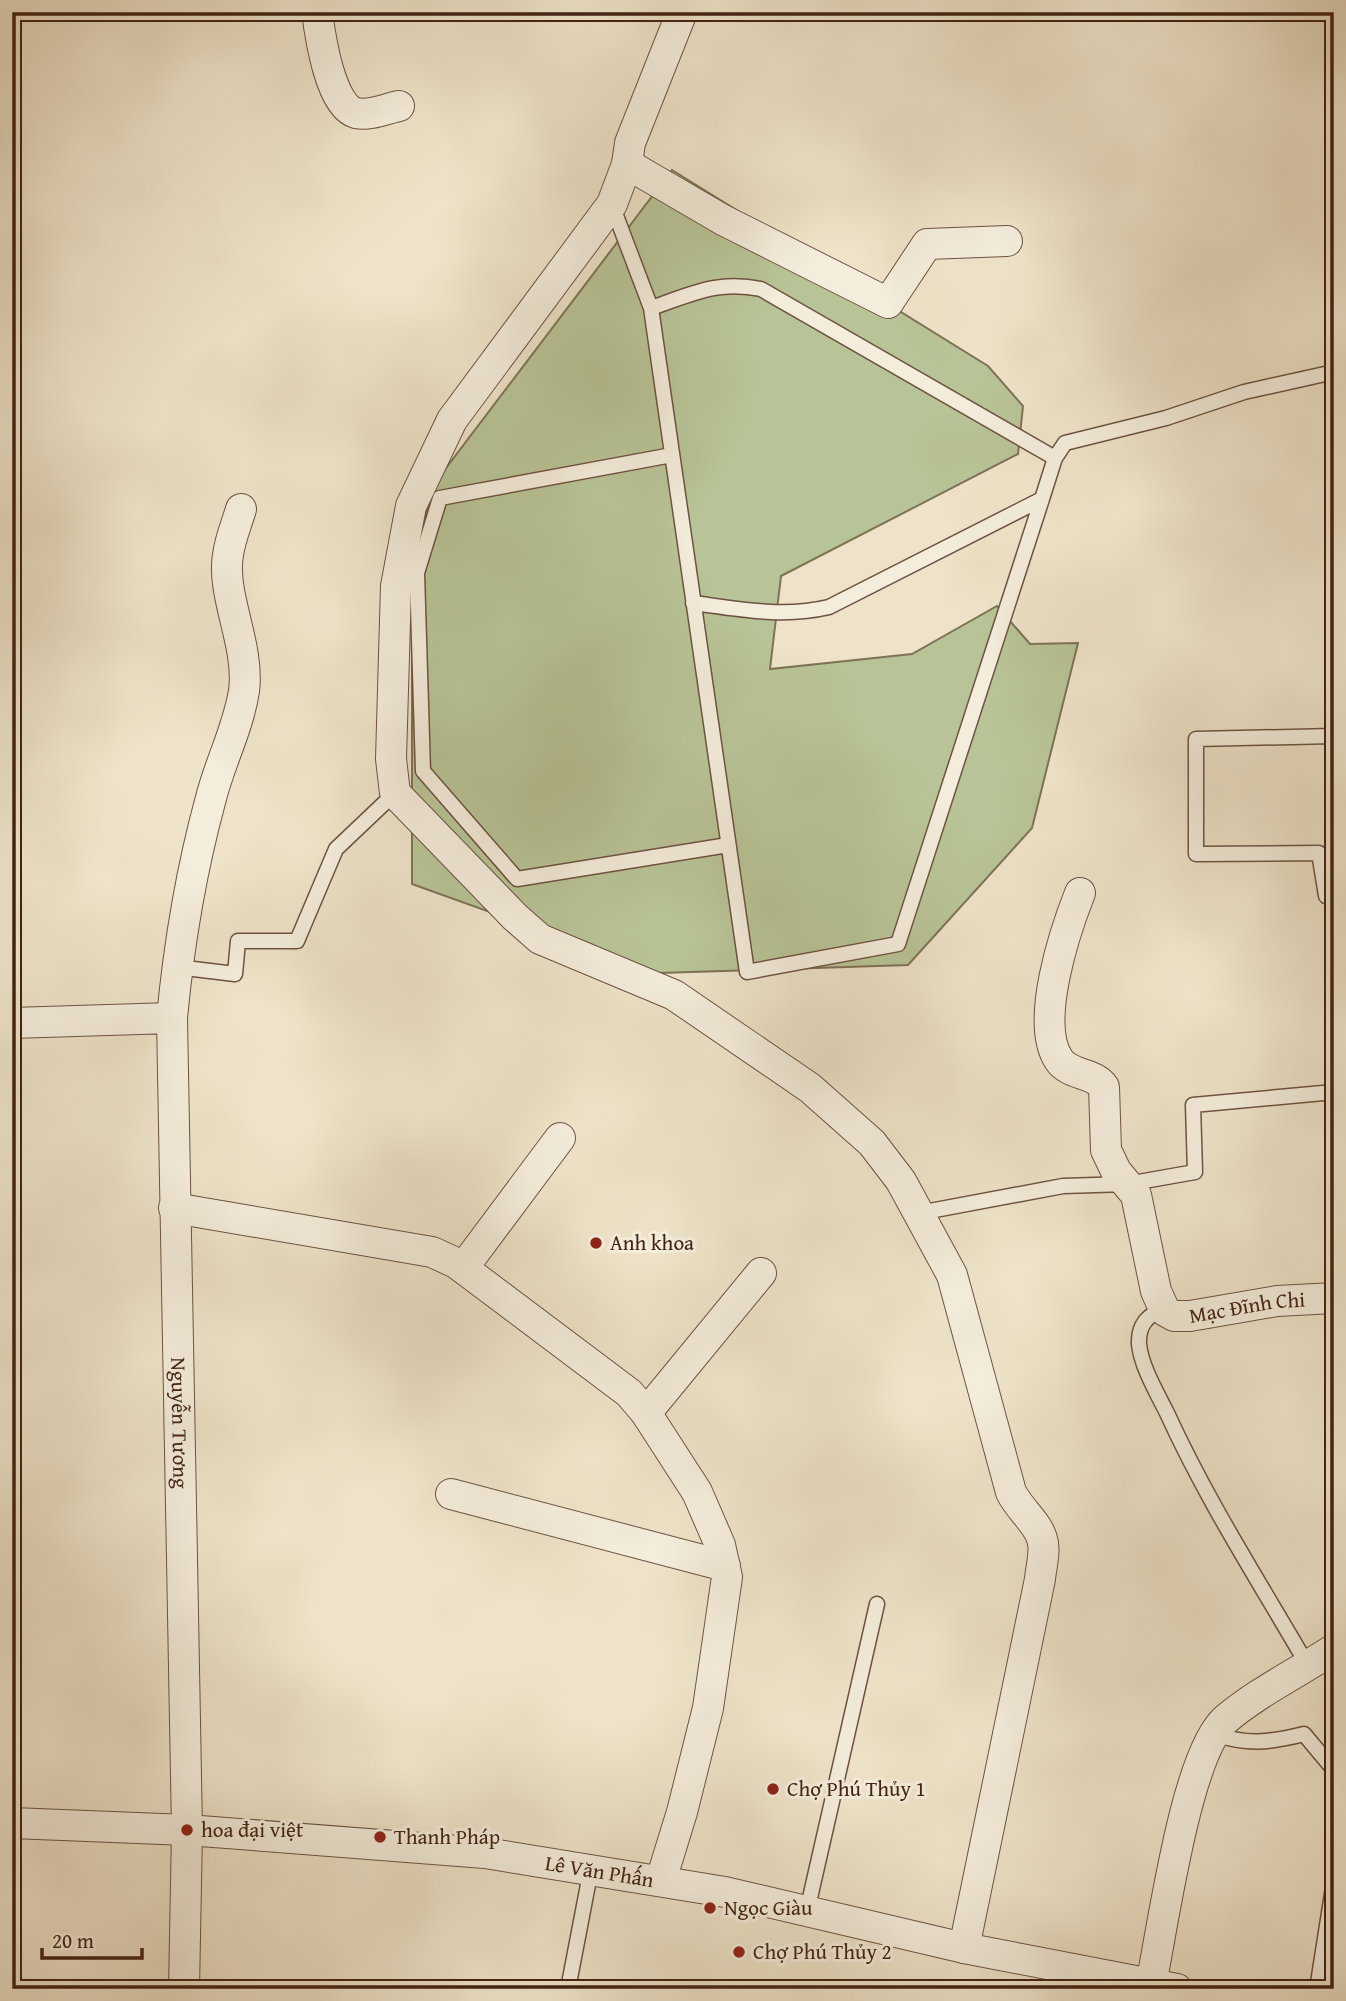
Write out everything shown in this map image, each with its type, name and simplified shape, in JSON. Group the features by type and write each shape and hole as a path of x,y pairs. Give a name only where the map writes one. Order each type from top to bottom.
{"street":[{"path":"317,12 322,53 343,105 353,112 368,114 399,106"},
{"path":"681,12 630,143 627,163 612,204 452,420 411,506 396,586 391,760 395,793 515,917 540,939 674,995 810,1088 872,1143 901,1181 953,1275 1011,1492 1020,1510 1036,1525 1043,1541 1040,1578 964,1948"},
{"path":"627,163 723,220 888,303 927,244 1007,241"},
{"name":"Nguyễn Tương","path":"184,1989 187,1830 172,1018 177,967 197,851 213,790 238,722 244,691 245,666 227,556 242,509"},
{"name":"Mạc Đĩnh Chi","path":"1080,893 1061,941 1051,1013 1053,1041 1062,1064 1073,1072 1101,1082 1104,1087 1106,1150 1110,1162 1136,1195 1156,1290 1164,1307 1174,1316 1190,1316 1277,1301 1334,1298"},
{"path":"12,1023 172,1018"},
{"path":"463,1268 560,1138"},
{"path":"174,1208 432,1252 463,1268 599,1369 629,1393 646,1413 697,1492 720,1545 725,1566 724,1602 708,1708 682,1812 661,1880"},
{"path":"646,1413 761,1273"},
{"path":"451,1494 725,1566"},
{"path":"1145,1985 1191,1787 1206,1745 1225,1720 1334,1649"},
{"name":"Lê Văn Phấn","path":"12,1823 187,1830 485,1853 661,1880 964,1948 1145,1985"}],"lane":[{"path":"612,204 651,308 747,972 898,944 1055,458 1065,443 1076,438 1166,418 1244,392 1334,372"},
{"path":"651,308 706,289 734,284 761,289 1055,458"},
{"path":"672,455 440,498 417,573 423,771 517,879 728,845"},
{"path":"693,603 801,614 829,607 1042,499"},
{"path":"1326,896 1319,853 1196,853 1196,739 1334,736"},
{"path":"177,967 235,974 238,941 297,942 336,849 395,793"},
{"path":"919,1213 1063,1186 1127,1184 1195,1172 1193,1105 1334,1092"},
{"path":"1164,1307 1146,1317 1140,1329 1139,1346 1154,1387 1188,1459 1308,1666"},
{"path":"807,1911 877,1604"},
{"path":"1213,1734 1242,1744 1275,1741 1304,1734 1334,1770"},
{"path":"568,1989 591,1869"},
{"path":"1317,1989 1334,1881"}],"green space":[{"path":"672,170 988,366 1023,406 1018,454 781,576 770,669 912,654 997,606 1030,644 1078,643 1032,828 908,965 659,973 412,884 412,555 437,480"}],"place":[{"name":"Anh khoa","path":"596,1243"},
{"name":"Chợ Phú Thủy 1","path":"773,1789"},
{"name":"hoa đại việt","path":"187,1830"},
{"name":"Thanh Pháp","path":"380,1837"},
{"name":"Ngọc Giàu","path":"710,1908"},
{"name":"Chợ Phú Thủy 2","path":"739,1952"}]}
